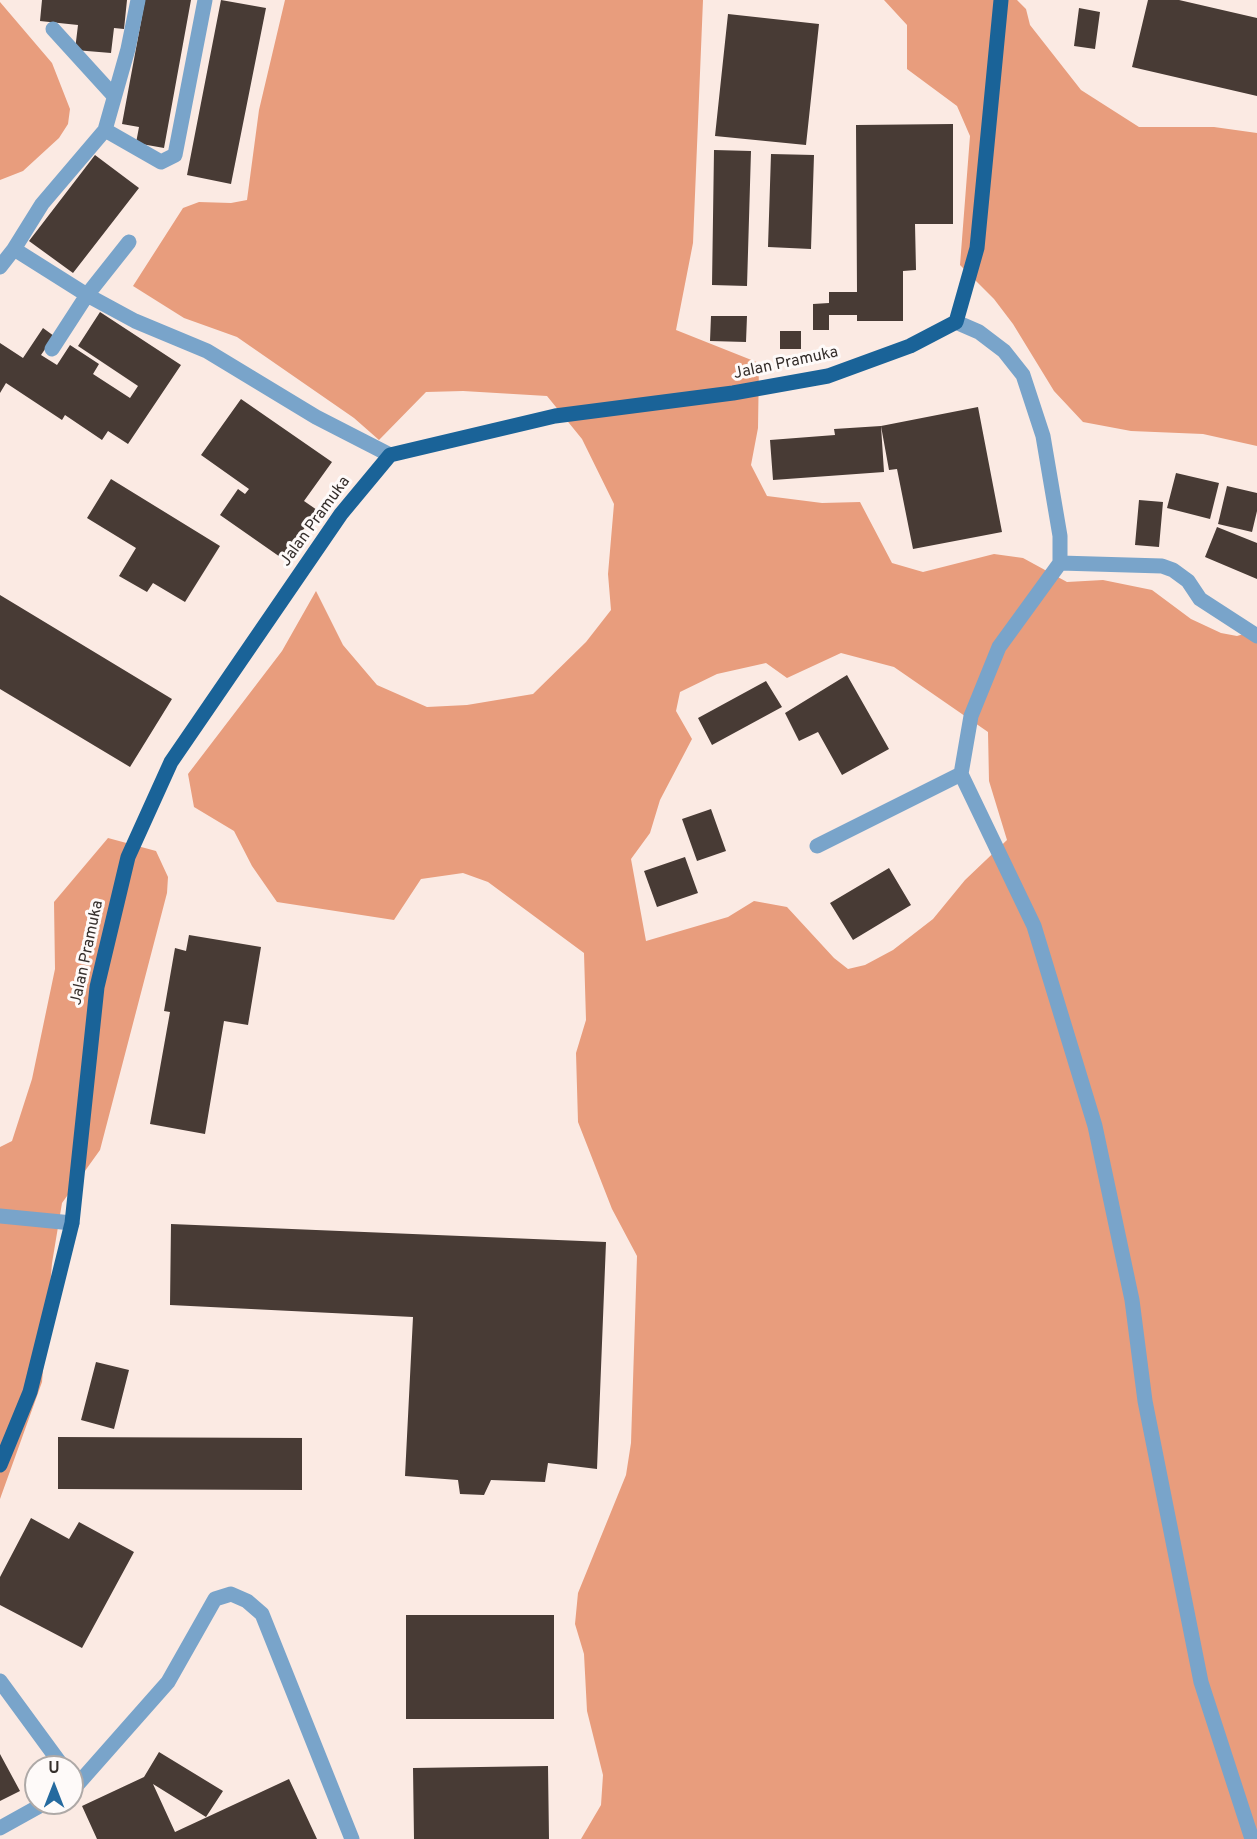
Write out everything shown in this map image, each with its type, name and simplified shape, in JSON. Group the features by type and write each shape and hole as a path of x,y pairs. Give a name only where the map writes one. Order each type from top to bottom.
{"main road":[{"path":"956,322 977,248 1001,0"},
{"name":"Jalan Pramuka","path":"0,1465 30,1392 72,1223 97,987 128,857 171,762 341,514 390,455 555,416 733,393 828,376 910,346 956,322"}],"street":[{"path":"0,267 15,249 42,204 105,130 128,49 138,0"},
{"path":"105,130 161,162 175,155 205,0"},
{"path":"53,29 114,96"},
{"path":"52,349 87,296 129,242"},
{"path":"15,249 87,296 135,321 207,351 316,417 390,455"},
{"path":"956,322 979,332 1004,351 1023,375 1043,436 1059,536 1059,563 999,647 971,716 961,774 1034,926 1095,1126 1132,1300 1145,1401 1201,1682 1252,1839"},
{"path":"1059,563 1161,566 1173,570 1188,581 1200,599 1257,636"},
{"path":"817,846 961,774"},
{"path":"0,1216 72,1223"},
{"path":"84,1773 168,1682 215,1599 231,1594 247,1601 262,1614 352,1839"},
{"path":"0,1681 54,1755"},
{"path":"0,1828 24,1815"}],"shaded area":[{"path":"285,0 703,0 693,243 676,330 759,363 758,428 751,465 767,496 822,503 860,502 892,563 923,572 994,554 1023,558 1067,582 1103,580 1152,590 1191,619 1221,633 1237,636 1257,630 1257,1839 581,1839 601,1805 603,1775 587,1711 584,1654 575,1624 578,1593 626,1475 631,1443 637,1256 612,1209 578,1122 576,1053 586,1020 584,953 488,882 463,873 421,879 394,920 277,902 252,866 234,831 194,807 188,774 282,651 316,591 343,645 377,685 427,707 467,705 533,694 586,642 611,610 608,574 614,504 582,439 547,396 463,391 426,392 379,440 354,418 237,337 184,318 133,286 183,208 199,202 231,203 247,200 259,110","holes":["841,653 894,667 988,732 989,781 1007,840 965,880 933,919 893,950 865,965 848,969 834,958 787,907 754,901 728,917 646,941 631,859 650,833 660,800 692,739 676,711 680,692 717,674 766,663 787,678"]},
{"path":"884,0 1017,0 1026,9 1030,25 1081,90 1139,127 1214,127 1257,133 1257,446 1203,434 1131,431 1083,422 1054,391 1013,324 994,299 960,265 970,136 957,106 907,69 907,25"},
{"path":"0,2 52,63 70,109 68,124 59,138 23,171 0,180"},
{"path":"108,838 156,851 168,877 167,893 100,1150 62,1203 52,1263 42,1382 0,1499 0,1147 12,1141 32,1079 55,969 54,902"}],"building":[{"path":"42,0 127,0 124,29 114,28 111,53 75,50 78,25 40,21"},
{"path":"145,0 191,0 164,148 136,143 139,127 122,124"},
{"path":"221,0 266,8 231,184 187,175"},
{"path":"1148,0 1179,0 1257,18 1257,96 1132,67"},
{"path":"1079,8 1100,12 1095,49 1074,46"},
{"path":"728,14 819,24 806,145 715,136"},
{"path":"953,124 953,224 915,224 916,270 903,271 903,321 857,321 857,315 829,315 829,330 813,330 813,304 829,303 829,292 857,292 856,125"},
{"path":"714,150 751,151 747,286 712,285"},
{"path":"771,154 814,155 811,249 768,247"},
{"path":"95,155 139,188 73,273 29,241"},
{"path":"100,312 181,365 128,444 108,431 102,440 65,415 62,420 6,383 0,393 0,343 23,358 43,328 54,336 41,355 57,365 70,345 99,364 93,374 130,398 138,386 78,346"},
{"path":"711,316 747,316 746,342 710,341"},
{"path":"780,331 801,331 801,349 780,349"},
{"path":"241,399 332,462 304,501 317,510 283,559 220,515 238,489 245,494 249,489 201,455"},
{"path":"978,407 1002,532 913,549 897,469 889,470 881,426"},
{"path":"881,426 884,472 773,480 770,440 835,435 834,429"},
{"path":"1176,473 1219,483 1210,519 1167,508"},
{"path":"111,479 220,546 185,602 153,583 147,592 119,576 136,548 87,518"},
{"path":"1227,486 1257,493 1257,511 1252,532 1218,524"},
{"path":"1139,500 1163,502 1159,547 1135,545"},
{"path":"1217,527 1257,543 1257,579 1205,557"},
{"path":"0,595 172,699 130,767 0,689"},
{"path":"847,675 889,749 842,775 818,732 799,741 785,713"},
{"path":"766,681 782,707 712,745 698,718"},
{"path":"711,809 726,851 697,861 682,819"},
{"path":"685,857 698,893 657,907 644,871"},
{"path":"889,868 911,905 853,940 830,903"},
{"path":"189,935 261,947 248,1025 224,1021 205,1134 150,1124 170,1012 164,1011 175,948 186,951"},
{"path":"171,1224 606,1242 597,1469 548,1463 545,1482 491,1480 484,1495 460,1494 458,1480 405,1476 413,1317 170,1305"},
{"path":"96,1362 129,1370 114,1429 81,1420"},
{"path":"58,1437 302,1438 302,1490 58,1489"},
{"path":"31,1518 69,1539 79,1522 134,1552 82,1648 0,1605 0,1577"},
{"path":"406,1615 554,1615 554,1719 406,1719"},
{"path":"159,1752 223,1791 206,1817 153,1784 175,1832 289,1779 317,1839 97,1839 84,1810 84,1805 144,1777"},
{"path":"0,1754 20,1791 0,1801"},
{"path":"548,1766 549,1839 414,1839 413,1768"}]}
